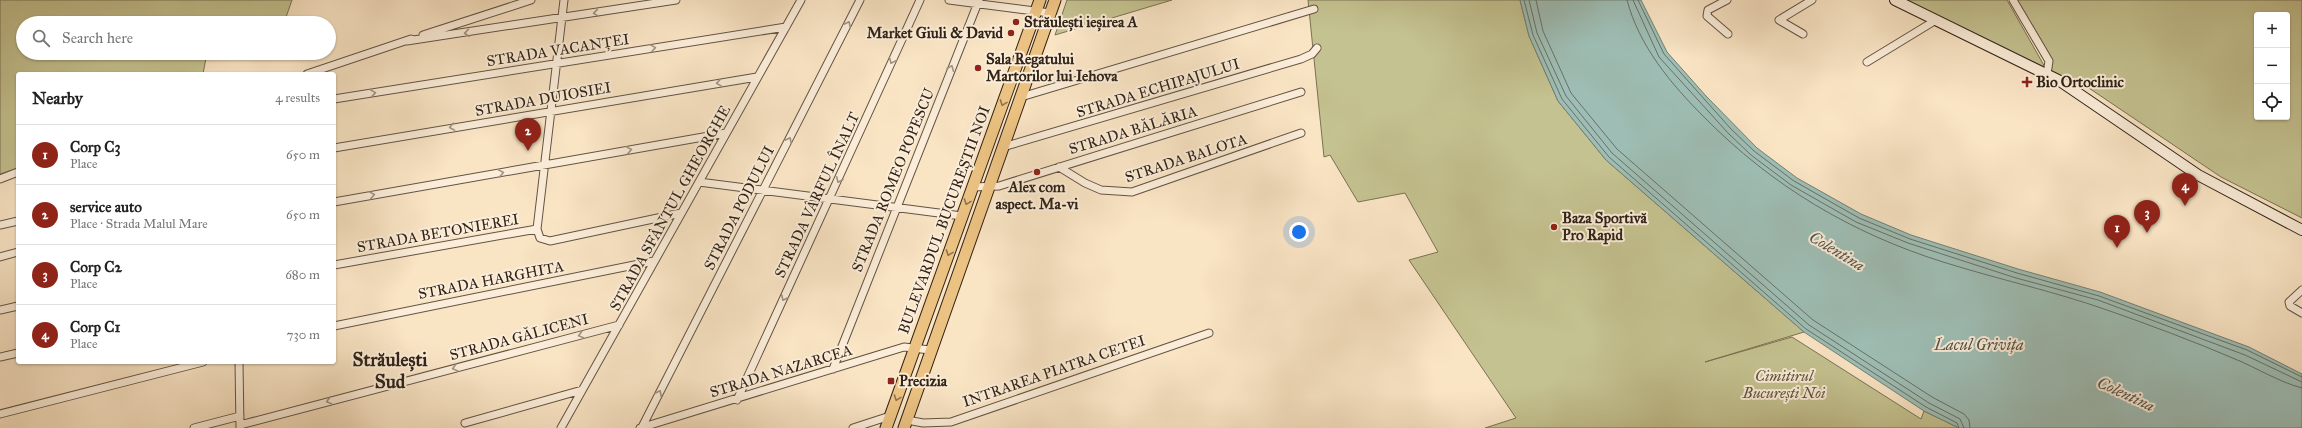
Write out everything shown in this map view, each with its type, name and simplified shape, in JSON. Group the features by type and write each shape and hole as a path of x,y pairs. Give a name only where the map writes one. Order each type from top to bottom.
{"main road":[{"name":"BULEVARDUL BUCUREȘTII NOI","path":"886,428 1040,0"},
{"name":"BULEVARDUL BUCUREȘTII NOI","path":"905,424 1055,0"},
{"path":"1895,0 2047,74 2079,92 2198,175 2302,230"}],"street":[{"path":"313,72 531,0"},
{"path":"537,229 552,110 555,63 563,18 564,0"},
{"path":"406,41 676,0"},
{"name":"STRADA SFÂNTUL GHEORGHE","path":"561,428 801,0"},
{"name":"STRADA PODULUI","path":"641,428 860,0"},
{"name":"STRADA VÂRFUL ÎNALT","path":"737,400 830,200 920,0"},
{"path":"949,0 978,2 1050,13"},
{"path":"1727,0 1708,10 1706,13 1707,16 1728,34"},
{"path":"1803,34 1779,20 1812,0"},
{"path":"2013,0 2049,61 2047,74"},
{"name":"STRADA ROMEO POPESCU","path":"833,369 978,2"},
{"path":"1021,97 1314,9"},
{"path":"1867,62 1936,20"},
{"name":"STRADA VACANȚEI","path":"336,99 786,27"},
{"name":"STRADA ECHIPAJULUI","path":"1004,147 1301,59 1312,54 1317,48"},
{"name":"STRADA DUIOSIEI","path":"336,148 552,110 757,77"},
{"name":"STRADA BĂLĂRIA","path":"973,187 999,186 1301,92"},
{"path":"336,202 726,133"},
{"name":"STRADA BALOTA","path":"1059,167 1095,189 1108,192 1132,192 1301,133"},
{"path":"0,179 16,173"},
{"path":"700,182 895,209 962,216"},
{"name":"STRADA BETONIEREI","path":"336,265 537,229 540,238 550,241 681,213"},
{"path":"0,225 16,221"},
{"path":"0,256 16,252"},
{"name":"STRADA HARGHITA","path":"336,326 654,261"},
{"path":"2302,290 2289,303 2302,313"},
{"path":"0,310 16,306"},
{"name":"STRADA GĂLICENI","path":"240,426 618,325"},
{"name":"INTRAREA PIATRA CETEI","path":"905,424 951,422 1209,333"},
{"name":"STRADA NAZARCEA","path":"641,428 737,400 904,347 930,350"},
{"path":"0,358 16,354"},
{"path":"0,414 195,364"},
{"path":"239,364 240,426"},
{"path":"465,423 582,390"},
{"path":"194,428 240,416"},
{"path":"853,428 890,416"}],"green space":[{"path":"0,0 292,0 286,16 16,16 16,60 206,60 203,72 16,72 16,169 0,174"},
{"path":"1067,0 1172,0 1055,35"},
{"name":"Baza Sportivă Pro Rapid","path":"1308,0 1520,0 1529,36 1558,101 1606,160 1804,332 1705,362 1792,337 1921,419 1924,411 1959,428 1485,428 1516,418 1409,260 1438,252 1405,193 1358,202 1330,155 1324,157"},
{"path":"1895,0 2007,0 2046,69"},
{"path":"2016,0 2302,0 2302,218 2221,177 2077,80 2047,74 2049,69"}],"water":[{"name":"Lacul Grivița","path":"1520,0 1641,0 1667,52 1706,96 1757,148 1797,178 1861,214 1911,235 2018,269 2100,292 2249,347 2302,374 2302,428 1959,428 1924,411 1804,332 1606,160 1558,101 1529,36"}],"place":[{"name":"Străulești ieșirea A","path":"1016,22"},
{"name":"Market Giuli & David","path":"1011,33"},
{"name":"Sala Regatului Martorilor lui Iehova","path":"978,68"},
{"name":"Bio Ortoclinic","path":"2027,82"},
{"name":"service auto","path":"528,151"},
{"name":"Alex com aspect. Ma-vi","path":"1037,172"},
{"name":"Corp C1","path":"2185,206"},
{"name":"Baza Sportivă Pro Rapid","path":"1554,227"},
{"name":"Corp C2","path":"2147,233"},
{"name":"Corp C3","path":"2117,248"},
{"name":"Precizia","path":"891,381"}],"district":[{"name":"Străulești Sud","path":"390,370"}],"water label":[{"name":"Colentina","path":"1837,251"},
{"name":"Colentina","path":"2126,394"}],"park label":[{"name":"Cimitirul București Noi","path":"1784,384"}]}
